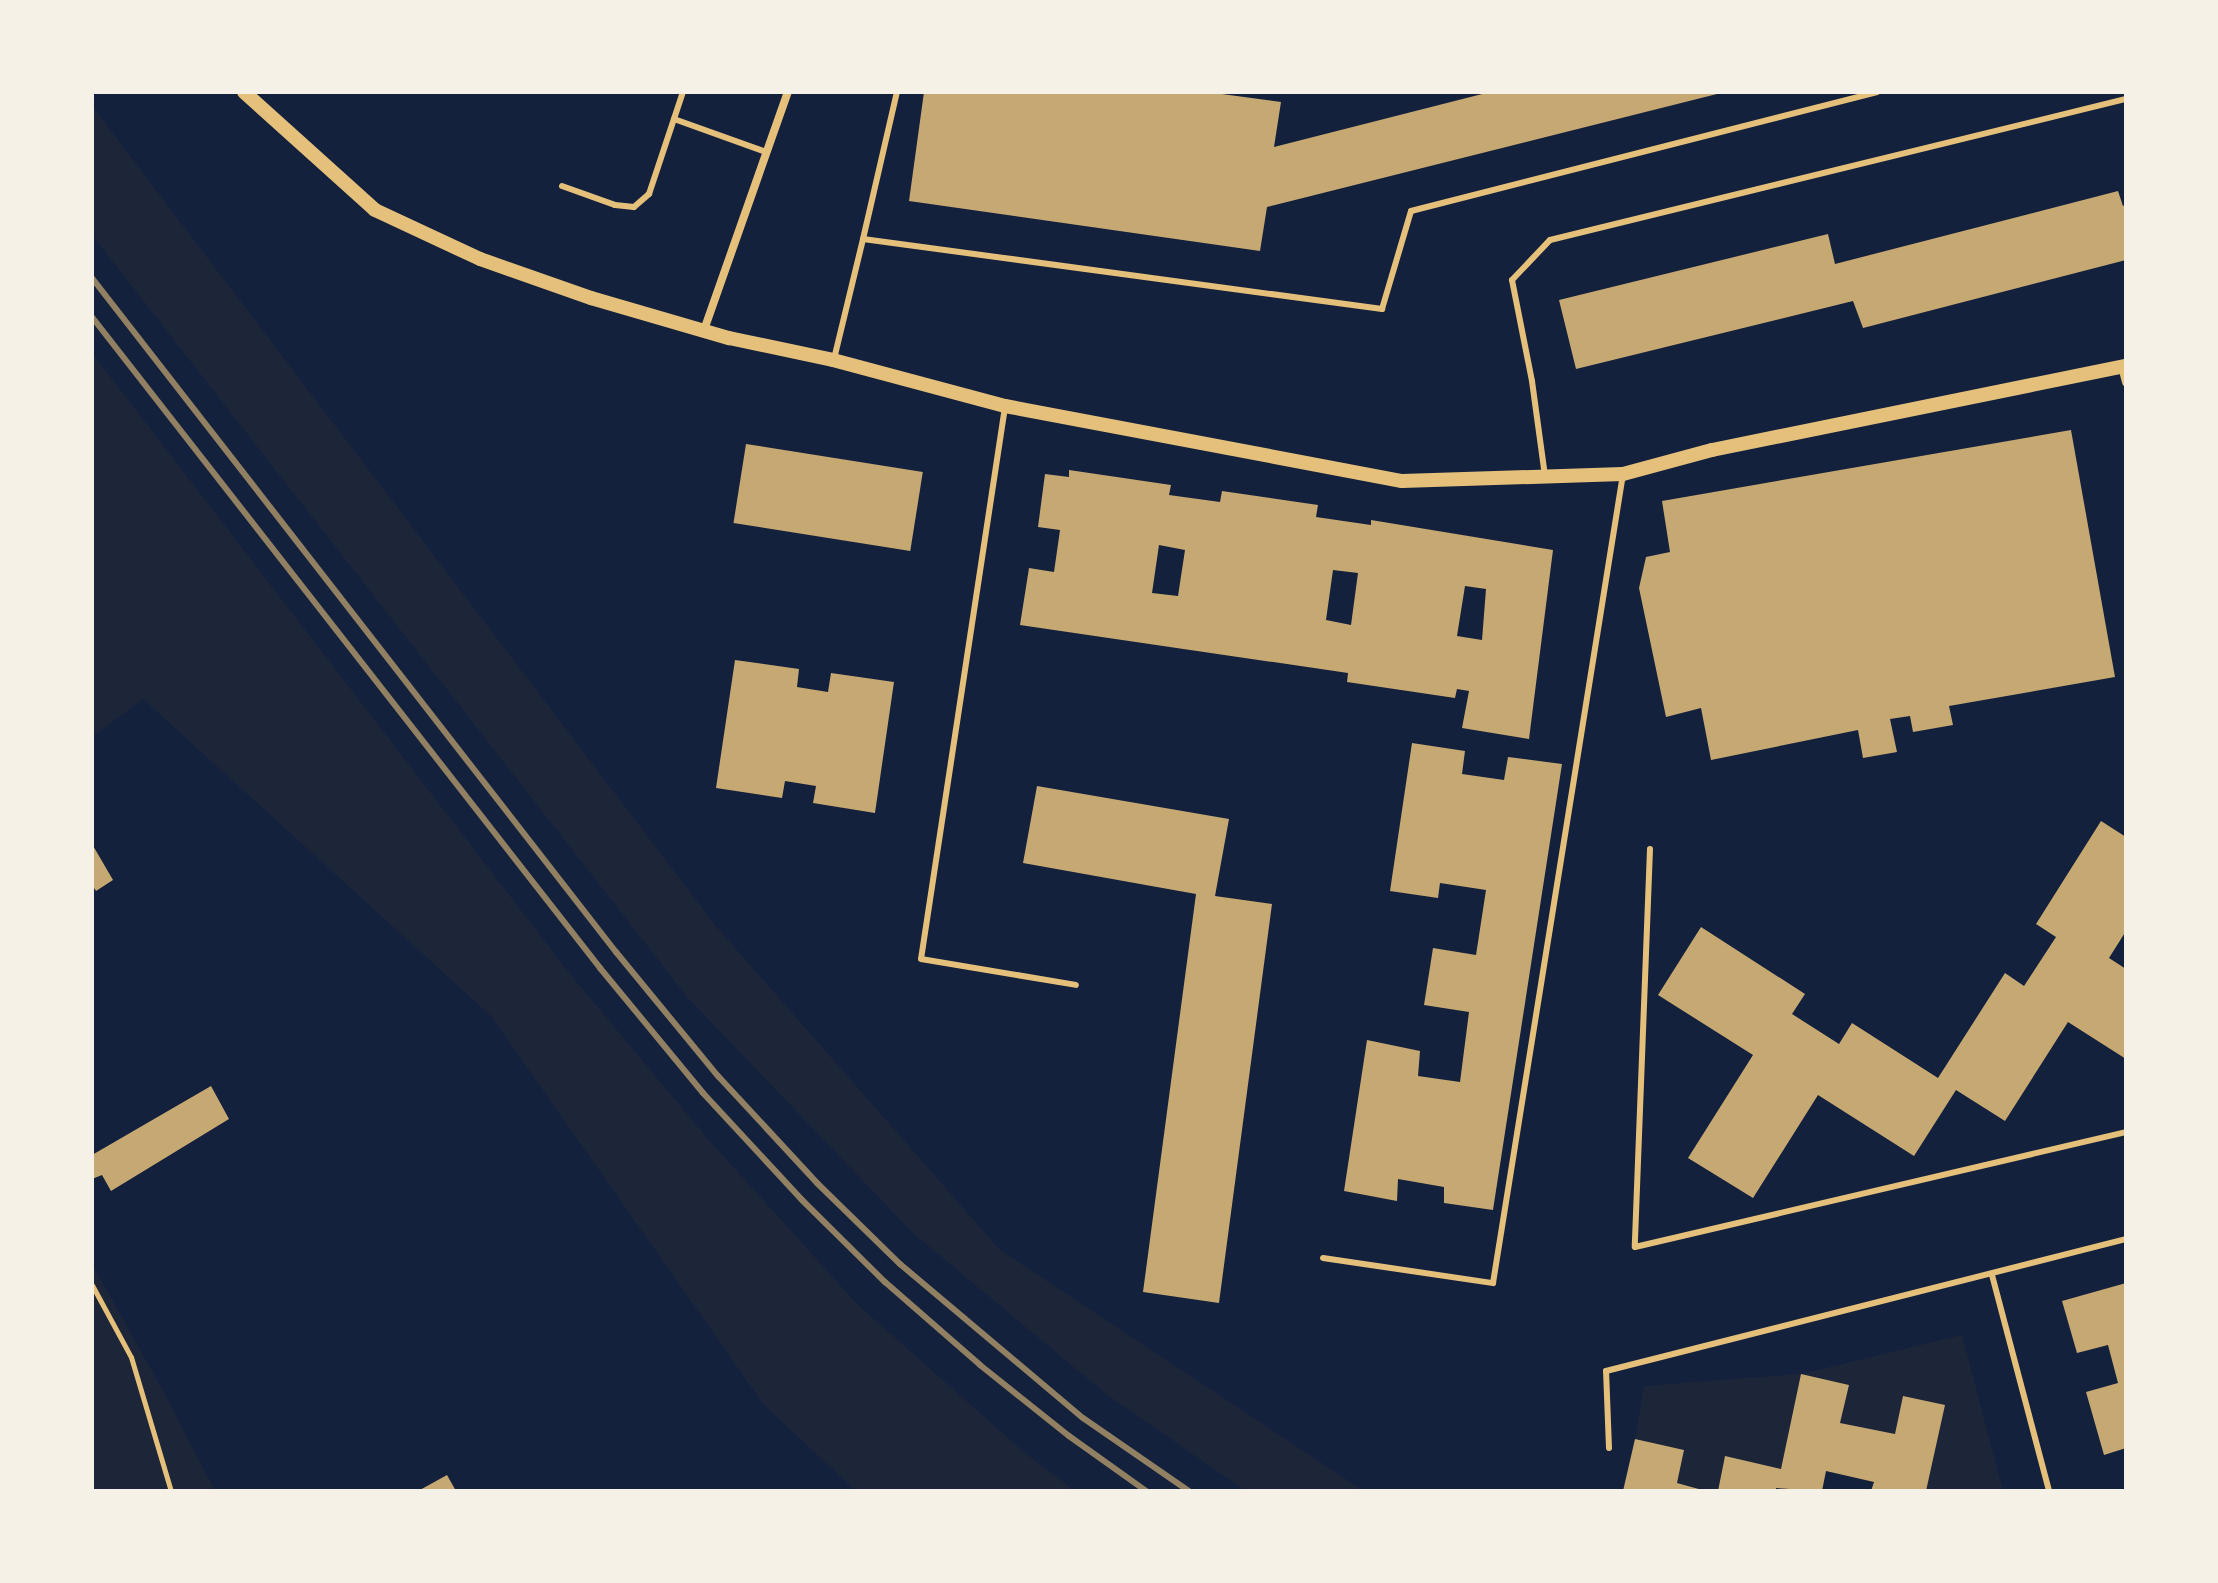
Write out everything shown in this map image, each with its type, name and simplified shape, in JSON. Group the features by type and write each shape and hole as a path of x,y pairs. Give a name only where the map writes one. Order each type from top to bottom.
{"street":[{"path":"244,92 375,210 480,259 591,298 704,330 833,360 1005,406 1402,481 1623,474 1712,450 2125,372"},
{"path":"704,330 788,92"}],"lane":[{"path":"562,186 615,205 634,207 649,194 683,92"},
{"path":"833,360 897,92"},
{"path":"863,239 1382,309 1411,211 1877,95 1877,92"},
{"path":"1545,476 1532,381 1512,280 1550,240 2126,99"},
{"path":"674,119 766,152"},
{"path":"1005,406 921,959 1076,985"},
{"path":"1323,1258 1493,1283 1623,474"},
{"path":"1650,849 1635,1247 2126,1132"},
{"path":"1609,1448 1606,1371 2126,1239"},
{"path":"1992,1275 2049,1491"}],"path":[{"path":"92,1285 131,1357 171,1491"}],"shaded area":[{"path":"92,106 715,925 1000,1250 1364,1491 1246,1491 1106,1394 913,1233 688,998 92,235"},
{"path":"92,353 570,974 707,1138 858,1305 1025,1453 1075,1491 856,1491 764,1405 491,1016 143,699 92,737"},
{"path":"92,1264 161,1387 215,1491 92,1491"},
{"path":"1962,1335 2003,1491 1926,1491 1895,1434 1840,1423 1849,1385 1802,1374 1781,1469 1725,1456 1718,1491 1713,1491 1677,1483 1684,1450 1635,1439 1644,1386 1801,1374"}],"building":[{"path":"924,92 1207,92 1281,102 1274,147 1490,92 1721,93 1267,207 1260,251 909,201"},
{"path":"2118,191 2123,206 2126,205 2126,260 1863,328 1853,301 1576,369 1559,300 1828,234 1835,264"},
{"path":"2071,430 2115,677 1949,706 1953,725 1913,732 1910,716 1890,719 1897,752 1863,758 1858,730 1711,760 1701,708 1666,717 1639,588 1646,557 1670,552 1662,501"},
{"path":"746,444 923,472 910,551 733,523"},
{"path":"1069,470 1171,485 1169,495 1220,502 1222,491 1318,505 1316,517 1371,525 1371,520 1553,550 1529,739 1462,728 1469,691 1457,689 1455,698 1347,682 1348,673 1020,625 1029,568 1054,572 1060,530 1038,527 1045,474 1069,477","holes":["1159,545 1185,550 1178,596 1152,593","1333,570 1358,573 1351,625 1326,620","1465,586 1486,589 1482,640 1457,636"]},
{"path":"735,660 799,669 797,687 828,692 831,673 894,682 875,813 813,803 816,786 785,781 782,798 716,788"},
{"path":"1412,743 1465,751 1462,774 1504,780 1508,757 1562,764 1493,1210 1444,1203 1444,1187 1398,1179 1397,1201 1344,1191 1367,1040 1420,1051 1418,1076 1460,1082 1469,1012 1424,1005 1433,948 1476,955 1486,890 1440,883 1438,898 1390,891"},
{"path":"1037,786 1229,819 1215,896 1272,904 1219,1303 1143,1292 1196,894 1023,863"},
{"path":"2101,821 2126,837 2126,931 2109,958 2126,969 2126,1059 2068,1022 2005,1121 1956,1090 1914,1156 1818,1095 1753,1198 1688,1158 1753,1055 1658,995 1701,927 1805,994 1792,1014 1839,1044 1852,1023 1938,1078 2005,973 2024,986 2056,937 2036,924"},
{"path":"92,844 113,880 96,891 92,885"},
{"path":"211,1086 229,1119 111,1191 102,1175 92,1179 92,1155"},
{"path":"2126,1283 2126,1448 2104,1455 2086,1392 2118,1383 2108,1345 2077,1353 2062,1301"},
{"path":"1801,1374 1849,1385 1840,1423 1895,1434 1903,1396 1945,1405 1926,1491 1871,1491 1874,1482 1826,1471 1822,1491 1776,1488 1776,1491 1718,1491 1725,1456 1781,1469"},
{"path":"1635,1439 1684,1450 1677,1483 1706,1491 1623,1491"},
{"path":"447,1475 456,1491 418,1491"}],"railway":[{"path":"92,278 616,952 718,1076 818,1184 900,1264 1083,1418 1189,1491"},
{"path":"92,317 600,968 703,1093 802,1200 885,1282 980,1365 1069,1436 1146,1491"}]}
